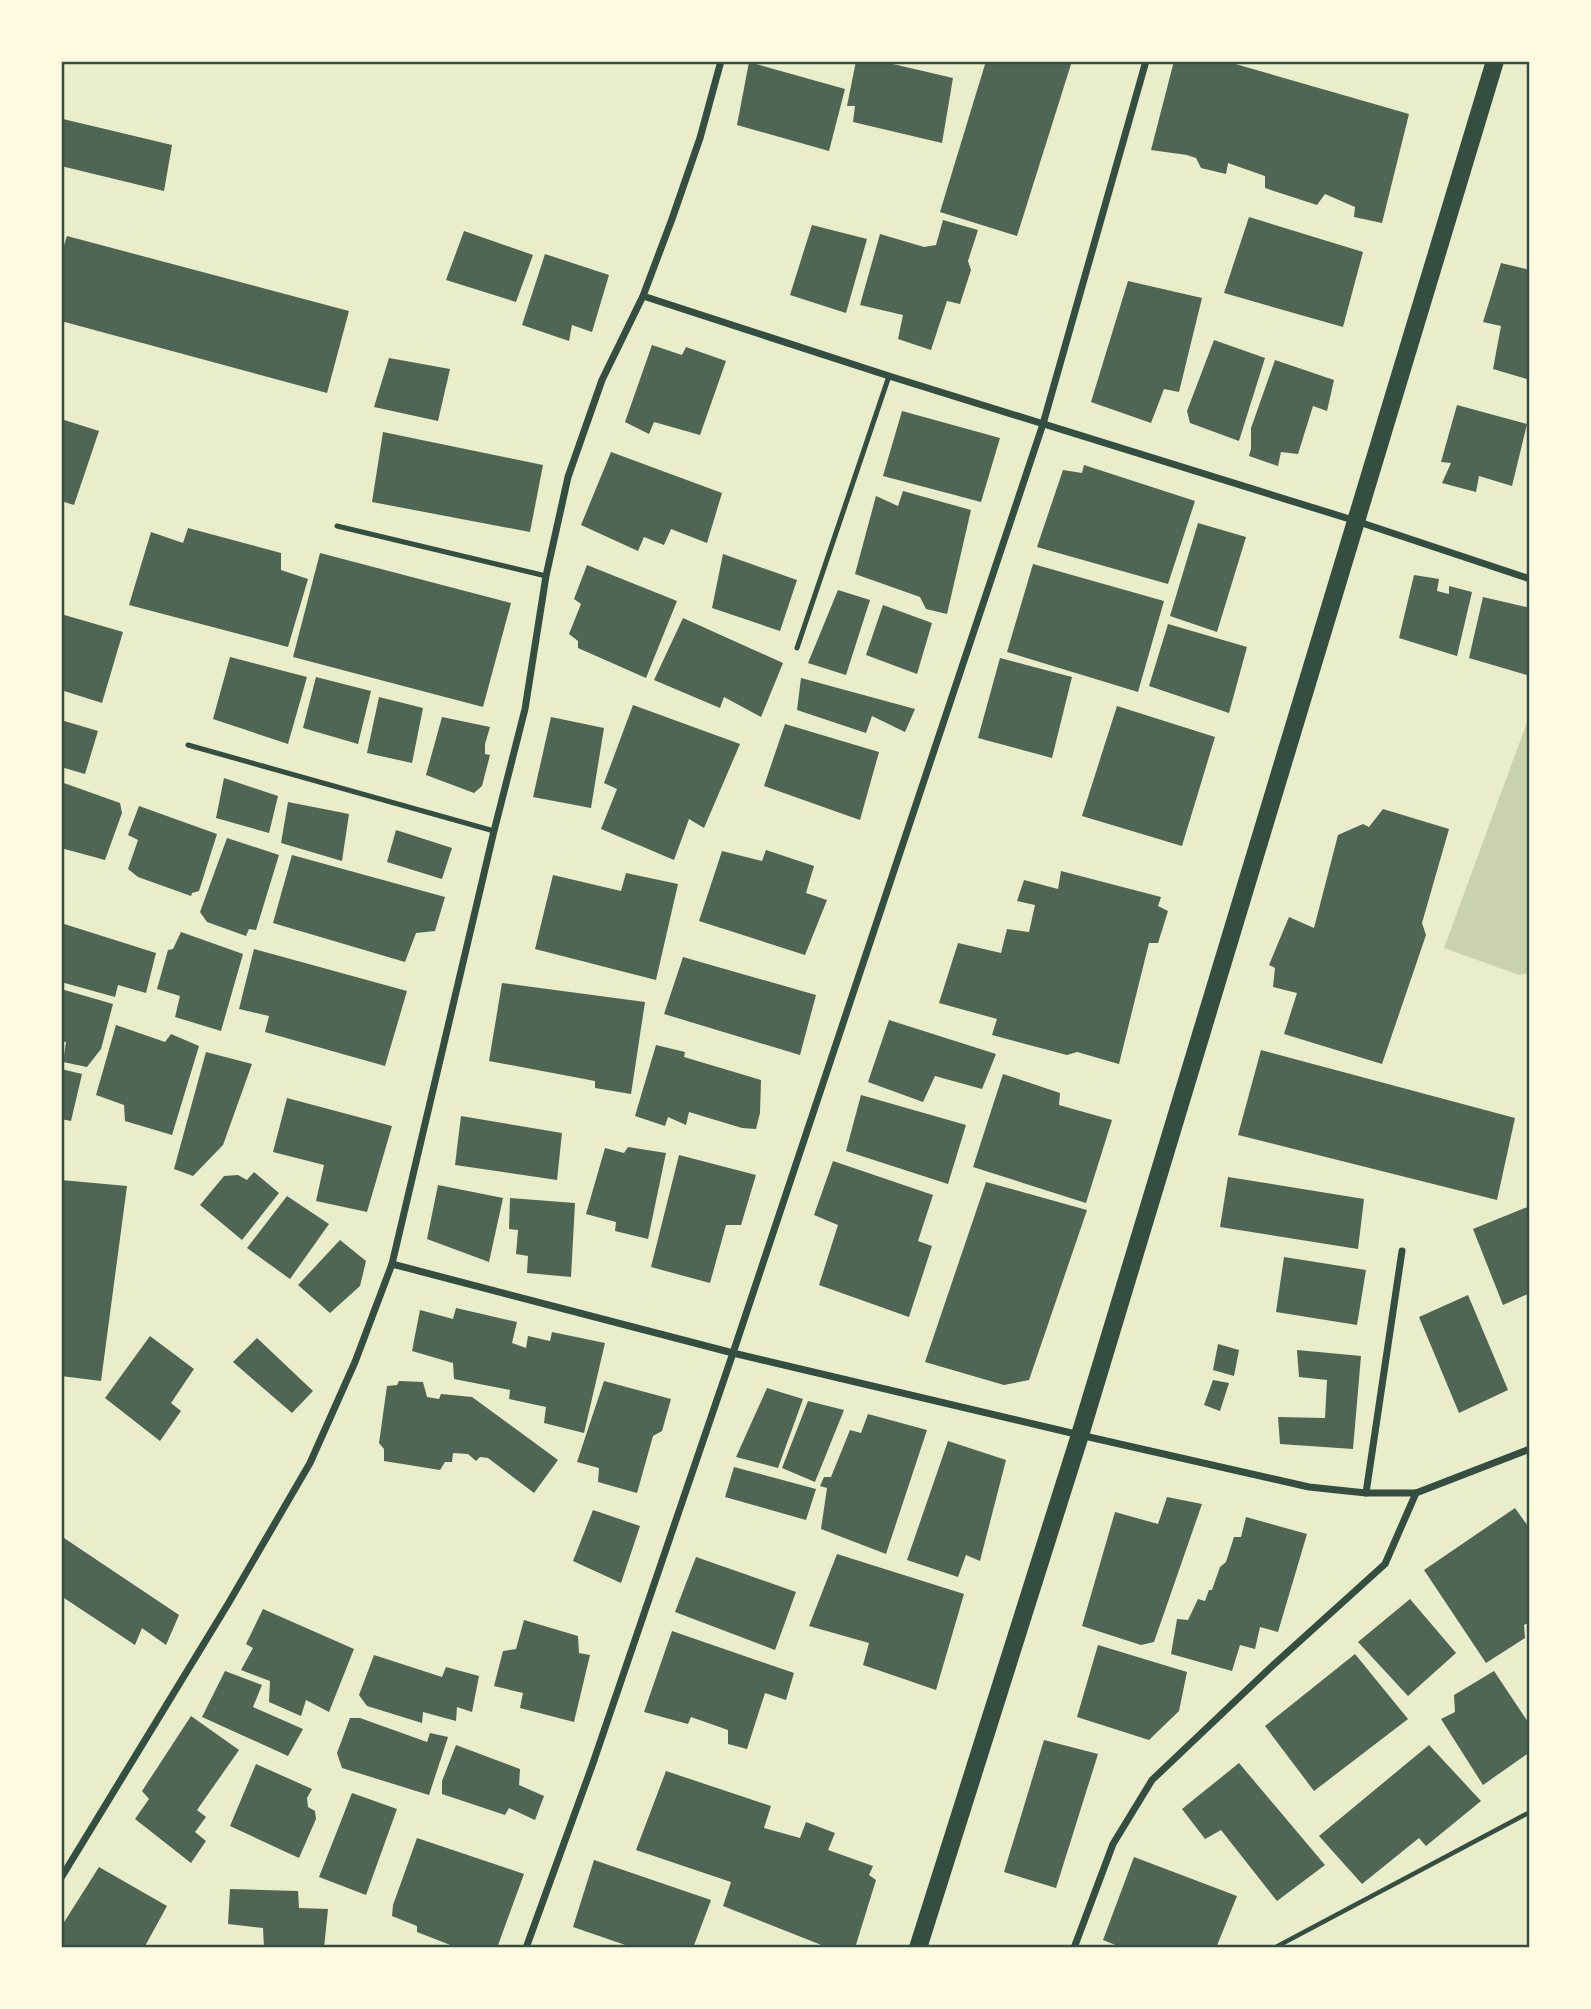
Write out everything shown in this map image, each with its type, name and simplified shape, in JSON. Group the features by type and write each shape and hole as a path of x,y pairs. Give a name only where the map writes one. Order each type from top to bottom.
{"main road":[{"path":"918,1948 1080,1435 1496,61"}],"street":[{"path":"61,1878 228,1604 310,1463 355,1362 392,1264 525,709 546,576 568,477 603,380 643,296 700,138 721,61"},
{"path":"526,1948 592,1766 733,1353 1043,424 1146,61"},
{"path":"643,296 889,376 1356,520 1530,579"},
{"path":"1366,1493 1402,1251"},
{"path":"392,1264 733,1353 1309,1487 1366,1493 1416,1493 1530,1449"},
{"path":"1074,1948 1113,1844 1152,1780 1385,1564 1416,1493"}],"lane":[{"path":"797,648 889,376"},
{"path":"337,526 546,576"},
{"path":"188,745 494,831"}],"path":[{"path":"1274,1948 1530,1812"}],"green space":[{"path":"1530,714 1530,973 1519,975 1444,948"}],"building":[{"path":"856,61 880,61 953,78 942,143 853,122 855,106 847,106"},
{"path":"986,61 1072,61 1017,236 940,212"},
{"path":"1174,61 1225,61 1409,114 1382,223 1354,217 1355,207 1325,194 1317,205 1265,188 1265,176 1228,163 1226,174 1201,168 1196,158 1187,155 1151,150"},
{"path":"749,62 845,89 829,151 737,125"},
{"path":"63,119 172,145 164,191 61,166"},
{"path":"1249,217 1363,252 1343,327 1224,293"},
{"path":"943,220 978,230 968,261 971,270 960,304 947,301 931,350 898,339 903,315 860,305 880,234 924,247 936,245"},
{"path":"812,225 867,239 846,313 790,295"},
{"path":"464,231 533,255 516,302 446,280"},
{"path":"67,236 349,311 327,393 61,321 61,255"},
{"path":"545,254 609,275 592,332 572,325 569,341 522,325"},
{"path":"1501,263 1530,270 1530,380 1493,369 1501,326 1483,322"},
{"path":"1128,281 1202,298 1179,392 1164,389 1151,423 1091,402"},
{"path":"1214,340 1265,358 1239,441 1190,423 1187,411"},
{"path":"652,345 682,355 686,347 726,361 700,435 654,422 649,434 625,422"},
{"path":"389,358 450,369 438,421 374,407"},
{"path":"1275,360 1334,380 1327,411 1313,406 1298,454 1281,452 1278,466 1249,456 1251,428"},
{"path":"1457,405 1527,424 1512,486 1479,476 1476,492 1442,483 1451,463 1441,462"},
{"path":"902,411 1000,438 981,502 883,476"},
{"path":"61,419 99,431 74,505 61,501"},
{"path":"383,432 543,465 530,532 372,502"},
{"path":"611,452 722,493 707,543 671,529 664,545 644,537 638,551 581,525"},
{"path":"1084,465 1195,501 1168,584 1037,547 1063,470 1082,473"},
{"path":"903,491 971,510 947,614 926,609 920,597 855,574 876,496 898,506"},
{"path":"1198,523 1246,537 1217,632 1170,616"},
{"path":"188,528 281,553 281,570 308,579 288,647 129,605 151,532 183,543"},
{"path":"320,553 511,603 483,707 293,657"},
{"path":"723,554 797,580 780,631 712,608"},
{"path":"1033,564 1164,601 1138,692 1007,652"},
{"path":"587,565 677,601 646,678 578,648 578,641 569,634 581,604 574,599"},
{"path":"1414,575 1439,579 1437,591 1449,594 1449,586 1472,592 1457,656 1399,638"},
{"path":"838,590 870,600 846,675 808,663"},
{"path":"1483,597 1530,608 1530,676 1469,658"},
{"path":"883,605 932,623 917,674 866,655"},
{"path":"61,614 123,632 102,703 61,690"},
{"path":"683,618 783,663 761,717 724,697 720,708 654,680"},
{"path":"1168,624 1247,647 1229,713 1149,686"},
{"path":"230,657 307,677 288,744 213,719"},
{"path":"1000,658 1072,677 1052,758 978,738"},
{"path":"316,677 371,691 358,744 303,728"},
{"path":"801,678 915,709 905,732 872,716 866,733 797,710"},
{"path":"379,697 423,708 412,763 367,753"},
{"path":"633,705 740,744 704,828 689,819 674,860 601,829 617,789 604,783"},
{"path":"1117,706 1215,737 1182,846 1082,816"},
{"path":"442,717 490,727 485,754 490,755 482,786 474,793 426,775"},
{"path":"551,717 604,728 591,808 533,797"},
{"path":"61,720 98,731 85,774 61,767"},
{"path":"785,724 879,752 860,820 764,786"},
{"path":"224,778 278,796 269,833 216,818"},
{"path":"61,782 120,803 122,813 105,860 61,848"},
{"path":"288,802 349,814 342,861 281,843"},
{"path":"139,806 217,834 199,891 191,896 138,877 128,869 138,840 128,835"},
{"path":"1383,809 1449,829 1422,923 1426,935 1382,1064 1284,1034 1297,993 1273,987 1275,968 1269,965 1289,917 1314,928 1338,835 1363,824 1369,827"},
{"path":"396,830 452,848 442,879 387,862"},
{"path":"227,838 279,855 256,930 249,929 246,936 207,922 200,912"},
{"path":"766,850 814,866 806,893 827,900 805,955 699,921 722,851 762,861"},
{"path":"292,855 445,897 435,931 416,933 405,962 273,923"},
{"path":"1061,871 1161,897 1158,906 1168,911 1158,943 1149,943 1119,1064 1077,1052 1067,1055 992,1035 997,1019 939,1003 958,943 1001,953 1007,929 1029,932 1035,905 1017,901 1024,880 1058,889"},
{"path":"626,873 678,884 656,980 535,949 553,875 621,891"},
{"path":"61,923 156,953 146,993 118,985 115,997 61,982"},
{"path":"181,932 243,954 221,1031 175,1017 180,996 157,989 168,950 173,949"},
{"path":"254,949 407,991 385,1066 265,1032 269,1016 239,1009"},
{"path":"683,957 816,995 800,1055 664,1014"},
{"path":"502,983 645,1002 631,1094 595,1088 595,1081 489,1061"},
{"path":"61,989 113,1004 101,1049 87,1067 63,1062 66,1042 61,1041"},
{"path":"889,1020 996,1054 982,1089 935,1076 923,1102 868,1082"},
{"path":"116,1025 165,1042 171,1034 199,1046 172,1135 125,1121 124,1105 96,1095"},
{"path":"656,1045 685,1052 684,1057 761,1080 760,1113 756,1129 742,1128 689,1112 686,1125 668,1117 665,1126 635,1116"},
{"path":"1261,1050 1515,1118 1497,1200 1238,1135"},
{"path":"206,1052 252,1064 223,1145 193,1176 174,1169"},
{"path":"61,1069 82,1074 71,1121 61,1119"},
{"path":"1003,1074 1060,1093 1059,1105 1112,1120 1086,1203 973,1167"},
{"path":"861,1095 966,1125 948,1184 846,1151"},
{"path":"287,1098 392,1126 367,1212 316,1201 324,1165 273,1152"},
{"path":"461,1116 562,1133 557,1180 455,1165"},
{"path":"628,1147 666,1153 648,1239 615,1231 616,1222 586,1214 605,1148 624,1153"},
{"path":"679,1155 756,1175 741,1225 726,1225 710,1283 651,1267"},
{"path":"833,1161 933,1195 918,1241 932,1246 909,1317 819,1285 838,1225 814,1215"},
{"path":"254,1172 279,1193 242,1240 200,1205 224,1176 238,1175 247,1180"},
{"path":"1228,1177 1364,1199 1358,1249 1220,1227"},
{"path":"61,1180 127,1186 101,1381 61,1376"},
{"path":"986,1182 1087,1210 1029,1380 1004,1385 925,1362"},
{"path":"438,1185 503,1198 489,1262 427,1239"},
{"path":"287,1196 329,1224 290,1279 247,1248"},
{"path":"510,1198 575,1203 571,1277 527,1273 528,1256 516,1254 518,1230 509,1229"},
{"path":"1530,1206 1530,1293 1503,1305 1473,1229"},
{"path":"340,1240 366,1261 360,1286 330,1313 298,1285"},
{"path":"1284,1257 1366,1270 1357,1325 1276,1312"},
{"path":"1468,1295 1508,1390 1459,1413 1419,1317"},
{"path":"456,1308 517,1322 512,1343 526,1348 528,1336 550,1341 552,1332 605,1343 584,1433 544,1423 546,1407 509,1399 510,1390 454,1379 453,1363 412,1351 420,1310 453,1319"},
{"path":"150,1336 194,1369 171,1403 181,1411 160,1441 105,1398"},
{"path":"257,1338 313,1391 292,1413 233,1362"},
{"path":"1218,1344 1239,1350 1234,1376 1213,1370"},
{"path":"1297,1350 1361,1356 1353,1449 1280,1444 1278,1417 1325,1418 1327,1380 1299,1377"},
{"path":"1213,1380 1229,1383 1220,1411 1204,1405"},
{"path":"399,1381 423,1382 427,1397 439,1399 441,1394 472,1397 558,1460 534,1493 488,1458 480,1457 476,1461 468,1454 453,1453 452,1462 445,1462 440,1470 384,1461 384,1449 379,1443 387,1386 397,1385"},
{"path":"604,1381 671,1399 662,1431 653,1436 637,1493 598,1482 599,1468 577,1462"},
{"path":"767,1388 803,1399 778,1468 736,1457"},
{"path":"808,1401 844,1410 815,1482 782,1468"},
{"path":"868,1414 927,1430 886,1554 821,1529 827,1488 820,1486 824,1477 831,1477 850,1430 861,1433"},
{"path":"948,1441 1006,1460 980,1561 966,1555 958,1577 907,1560"},
{"path":"734,1467 816,1489 806,1520 725,1497"},
{"path":"1167,1497 1202,1504 1154,1642 1141,1645 1082,1626 1115,1512 1158,1524"},
{"path":"1515,1508 1530,1529 1530,1622 1524,1625 1525,1638 1486,1663 1424,1570"},
{"path":"593,1510 640,1526 621,1583 573,1561"},
{"path":"1246,1517 1307,1534 1278,1632 1260,1627 1255,1649 1240,1645 1232,1671 1171,1654 1177,1619 1188,1620 1198,1599 1205,1601 1220,1567 1226,1562 1234,1537 1241,1537"},
{"path":"61,1536 179,1615 166,1645 142,1628 135,1645 61,1596"},
{"path":"837,1554 964,1594 936,1690 863,1665 869,1643 809,1626"},
{"path":"696,1557 796,1592 775,1650 675,1612"},
{"path":"1410,1599 1456,1653 1408,1696 1358,1642"},
{"path":"263,1609 354,1649 329,1712 306,1700 301,1716 269,1702 270,1681 241,1670 253,1648 246,1644"},
{"path":"524,1620 578,1636 579,1653 590,1655 574,1722 520,1708 523,1693 494,1686 503,1651 516,1649"},
{"path":"672,1631 794,1673 786,1700 765,1693 747,1749 728,1744 728,1730 691,1717 688,1724 644,1712"},
{"path":"1098,1645 1187,1672 1179,1711 1149,1740 1077,1717"},
{"path":"1355,1654 1408,1719 1314,1791 1265,1726"},
{"path":"374,1655 442,1677 446,1667 479,1676 472,1712 457,1707 456,1721 423,1712 422,1723 367,1706 359,1695"},
{"path":"225,1671 262,1685 253,1707 303,1729 288,1756 202,1717"},
{"path":"1494,1671 1530,1725 1530,1752 1483,1785 1441,1719 1455,1712 1454,1695"},
{"path":"191,1716 239,1750 197,1810 206,1817 195,1832 206,1841 191,1863 135,1819 149,1799 142,1791"},
{"path":"350,1718 360,1718 427,1742 430,1733 448,1737 429,1795 342,1768 337,1753"},
{"path":"1044,1740 1098,1754 1056,1888 1004,1872"},
{"path":"456,1745 520,1769 519,1785 544,1796 535,1820 509,1808 505,1815 442,1794 442,1781"},
{"path":"1429,1745 1481,1801 1426,1846 1419,1838 1362,1884 1319,1836"},
{"path":"1239,1763 1325,1865 1277,1901 1221,1830 1205,1839 1182,1809"},
{"path":"256,1764 312,1789 307,1798 308,1807 315,1811 316,1819 299,1858 230,1826"},
{"path":"666,1771 771,1806 764,1828 800,1838 806,1822 835,1833 828,1850 873,1866 869,1875 876,1880 855,1948 829,1948 723,1906 731,1882 636,1850"},
{"path":"352,1793 397,1809 366,1895 319,1877"},
{"path":"417,1838 524,1874 497,1948 458,1948 417,1932 417,1926 392,1916 393,1905"},
{"path":"1134,1857 1237,1896 1216,1948 1123,1948 1103,1940"},
{"path":"594,1860 711,1900 693,1948 634,1948 573,1927"},
{"path":"99,1867 167,1906 144,1948 61,1948 61,1927"},
{"path":"230,1889 298,1891 299,1908 328,1909 324,1948 264,1948 263,1928 228,1924"}]}
